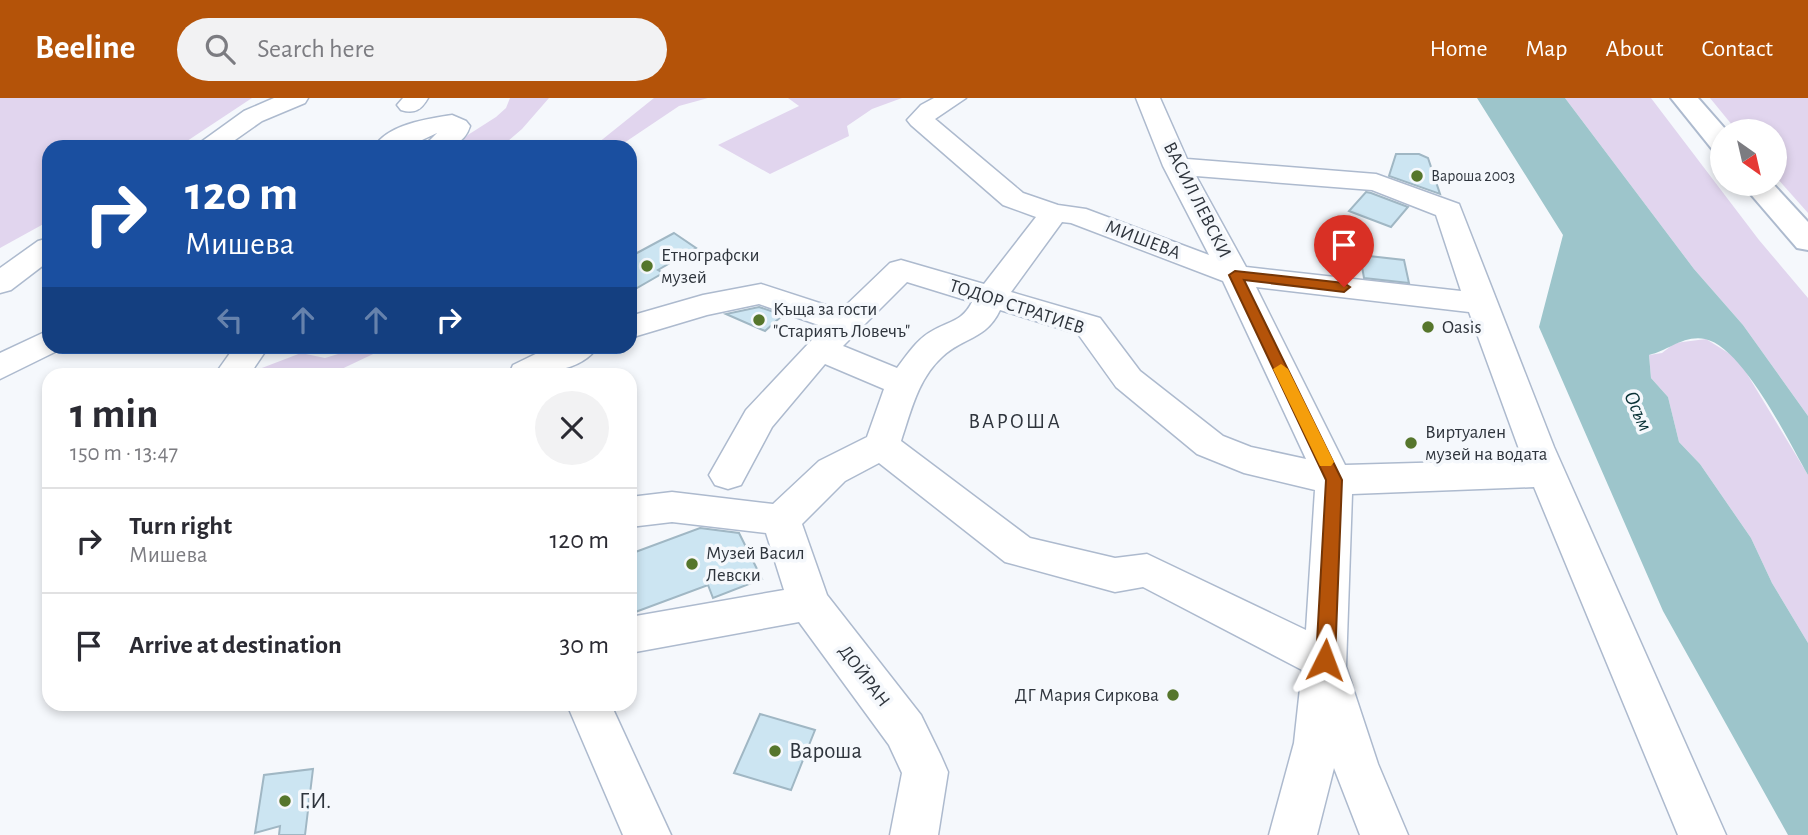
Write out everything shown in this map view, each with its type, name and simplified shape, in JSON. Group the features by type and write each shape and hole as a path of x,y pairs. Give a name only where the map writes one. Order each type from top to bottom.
{"street":[{"path":"218,140 279,98"},
{"path":"210,140 253,116 296,98"},
{"name":"МИШЕВА","path":"954,98 930,110 920,120 1013,199 1054,213 1076,215 1235,275 1479,303"},
{"name":"ВАСИЛ ЛЕВСКИ","path":"1148,98 1177,166 1235,275 1334,480 1325,660 1317,743 1293,835"},
{"path":"1684,98 1710,129"},
{"path":"401,140 435,123 452,123 457,126 456,132 445,140"},
{"path":"1177,166 1376,182 1449,210 1479,303 1544,473 1702,835"},
{"path":"1768,196 1808,241"},
{"path":"637,511 672,507 781,520 832,471 882,445 903,384 928,351 944,338 969,328 981,316 990,298 1054,213"},
{"path":"0,256 42,233"},
{"path":"0,283 42,252"},
{"name":"ТОДОР СТРАТИЕВ","path":"846,323 901,270 1089,326 1128,379 1210,445 1244,459 1334,480 1544,473"},
{"path":"637,325 703,304 761,294 846,323 758,419 728,475"},
{"path":"0,367 42,345"},
{"path":"820,349 903,384"},
{"path":"536,368 565,354"},
{"path":"882,445 1019,551 1115,575 1146,570 1325,660 1354,764 1384,835"},
{"name":"ДОЙРАН","path":"781,520 809,603 905,730 925,772 914,835"},
{"path":"637,634 809,603"},
{"path":"592,711 647,835"}],"shaded area":[{"path":"0,98 252,98 189,140 42,140 42,225 0,248"},
{"path":"510,98 549,98 509,140 460,140 496,117 506,108"},
{"path":"654,98 708,98 679,106 628,140 602,140"},
{"path":"788,98 902,98 872,109 847,126 849,136 770,174 718,145 799,106"},
{"path":"1565,98 1651,98 1710,176 1710,196 1726,196 1808,298 1808,416 1743,325 1694,269"},
{"path":"1710,98 1808,98 1808,213 1787,189 1787,119 1727,119"},
{"path":"1706,339 1738,359 1808,475 1808,643 1772,583 1751,538 1700,464 1679,442 1668,397 1651,378 1649,355 1662,353 1675,343"},
{"path":"298,354 325,358 338,354 373,354 344,368 262,368"}],"water":[{"name":"Осъм","path":"1477,98 1565,98 1694,269 1743,325 1808,416 1808,475 1764,398 1734,359 1720,346 1697,338 1649,355 1651,378 1668,397 1679,442 1700,464 1751,538 1772,583 1808,643 1808,835 1788,835 1663,611 1539,327 1563,235"}],"building":[{"name":"Вароша 2003","path":"1396,154 1419,154 1428,158 1440,194 1389,176"},
{"path":"1366,192 1408,207 1391,227 1349,211"},
{"name":"Етнографски музей","path":"674,233 696,248 658,270 663,273 637,288 637,253"},
{"path":"1360,255 1404,260 1409,283 1364,278"},
{"path":"759,307 783,315 765,331 726,314"},
{"name":"Музей Васил Левски","path":"700,528 739,533 762,579 713,598 708,585 637,611 637,551"},
{"name":"Вароша","path":"760,714 815,730 791,790 734,773"},
{"name":"Г.И.","path":"313,769 305,835 279,835 280,826 255,833 264,775"}],"slow traffic":[{"path":"1281,369 1326,462"}],"place":[{"name":"Вароша 2003","path":"1417,176"},
{"name":"Етнографски музей","path":"647,266"},
{"name":"Къща за гости \"Стариятъ Ловечъ\"","path":"759,320"},
{"name":"Oasis","path":"1428,327"},
{"name":"Виртуален музей на водата","path":"1411,443"},
{"name":"Музей Васил Левски","path":"692,564"},
{"name":"ДГ Мария Сиркова","path":"1173,695"},
{"name":"Вароша","path":"775,751"},
{"name":"Г.И.","path":"285,801"}],"district":[{"name":"ВАРОША","path":"1015,421"}],"route":[{"path":"1325,660 1334,480 1235,275 1344,287"}]}
